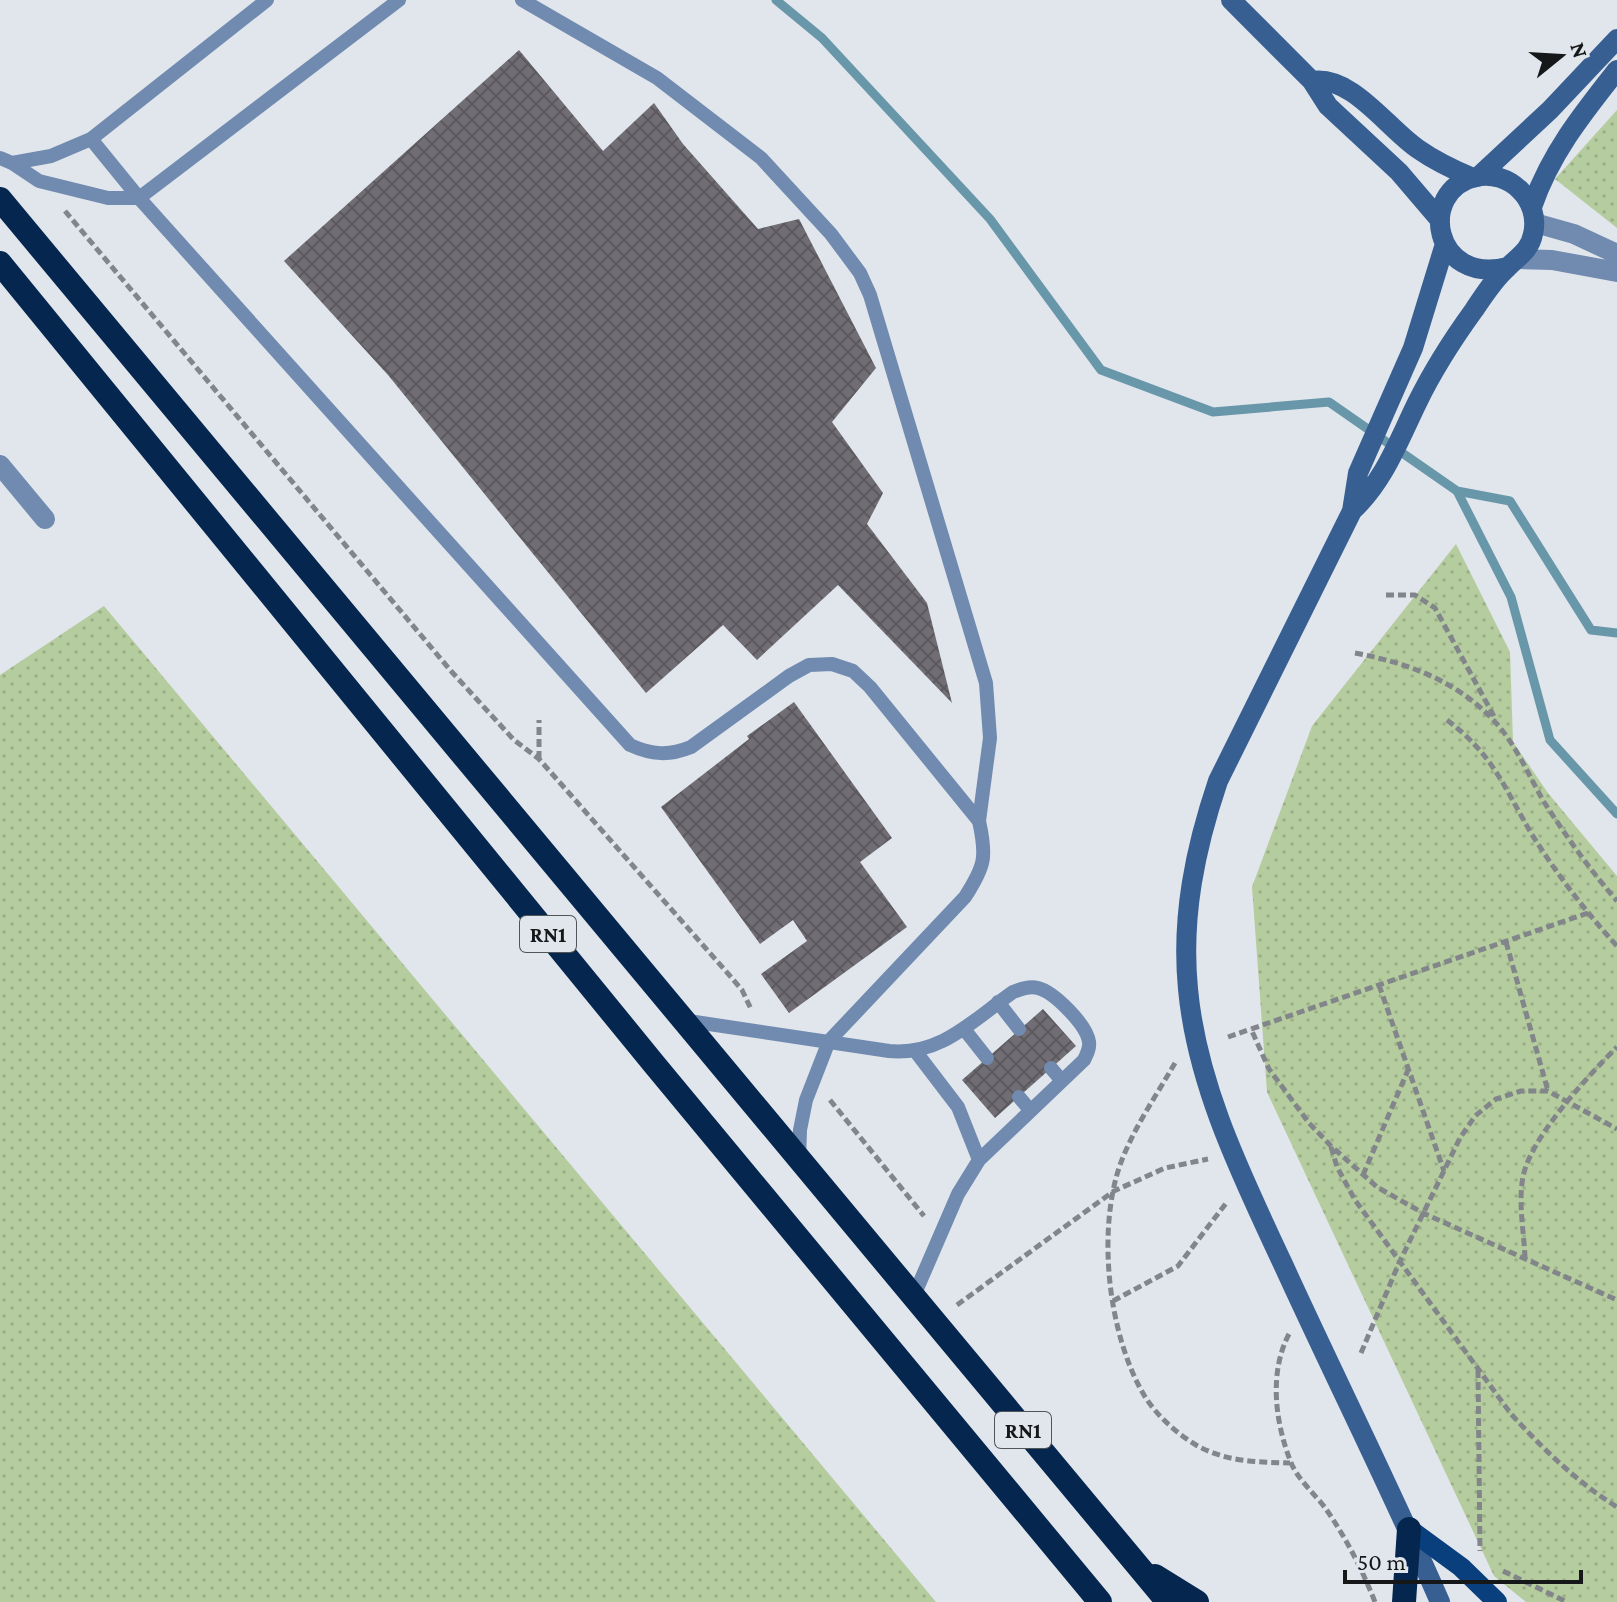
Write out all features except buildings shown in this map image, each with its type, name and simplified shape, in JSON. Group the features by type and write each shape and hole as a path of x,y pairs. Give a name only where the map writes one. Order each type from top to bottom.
{"highway":[{"name":"RN1","path":"0,199 1168,1602"},
{"name":"RN1","path":"0,263 664,1076 1100,1602"},
{"path":"1404,1602 1409,1529"},
{"path":"1132,1562 1197,1602"}],"main road":[{"path":"1409,1529 1461,1567 1497,1602"}],"street":[{"path":"1231,0 1312,81 1328,106 1399,172 1440,220"},
{"path":"1617,39 1542,118 1475,177 1460,184 1450,194 1440,220 1445,244 1453,256 1479,270 1513,263 1586,264 1617,272"},
{"path":"1352,511 1366,498 1388,465 1418,400 1463,325 1533,236 1533,215 1539,185 1560,145 1617,70"},
{"path":"1312,81 1323,80 1344,86 1416,148 1453,170 1475,177 1494,176 1510,181 1523,192 1533,215 1617,254"},
{"path":"1440,1602 1409,1529 1233,1155 1204,1073 1194,1031 1188,989 1187,933 1194,863 1218,781 1352,511 1358,473 1396,389 1428,305 1445,244"},
{"path":"0,465 45,519"}],"lane":[{"path":"6,160 51,156 91,139 267,0"},
{"path":"6,160 39,181 108,198 139,198 399,0"},
{"path":"522,0 657,78 761,158 831,234 860,273 870,295 986,683 990,738 979,821 985,848 980,874 965,897 829,1041 813,1079 800,1130 799,1161"},
{"path":"91,139 139,198 630,745 660,755 691,747 789,676 809,665 832,664 853,671 870,687 979,821"},
{"path":"682,1020 889,1051 916,1052 931,1048 964,1029 998,1002 1025,988 1039,988 1051,994 1086,1030 1089,1051 1084,1060 979,1160 958,1194 913,1298"},
{"path":"998,1002 1019,1029"},
{"path":"964,1029 987,1058"},
{"path":"916,1052 958,1107 979,1160"},
{"path":"1051,1068 1062,1081"},
{"path":"1019,1097 1030,1110"}],"path":[{"path":"39,181 451,671 514,740 539,759 742,990 763,1031"},
{"path":"1386,595 1415,595 1435,608 1498,725 1572,843 1617,901"},
{"path":"1355,653 1406,665 1428,674 1475,703 1498,725"},
{"path":"539,720 539,759"},
{"path":"1447,720 1469,736 1487,757 1547,858 1617,946"},
{"path":"1228,1037 1588,913"},
{"path":"1506,942 1548,1091"},
{"path":"1379,985 1444,1171"},
{"path":"1251,1029 1269,1069 1309,1123 1377,1187 1423,1213 1617,1300"},
{"path":"1194,1031 1128,1146 1120,1166 1109,1219 1108,1251 1113,1301 1134,1376 1145,1397 1169,1425 1198,1446 1220,1456 1244,1461 1290,1463"},
{"path":"1525,1258 1521,1193 1525,1165 1541,1136 1617,1047"},
{"path":"1363,1175 1408,1070"},
{"path":"813,1079 940,1235"},
{"path":"1361,1353 1423,1213 1475,1116 1496,1099 1521,1091 1548,1091 1617,1129"},
{"path":"1331,1146 1346,1187 1511,1414 1540,1446 1617,1507"},
{"path":"933,1322 1114,1191 1165,1168 1233,1155"},
{"path":"1113,1301 1178,1266 1243,1180"},
{"path":"1303,1309 1286,1341 1276,1381 1276,1400 1290,1463 1340,1531 1361,1568 1375,1602"},
{"path":"1478,1370 1480,1559"},
{"path":"1493,1566 1567,1602"}],"green space":[{"path":"1617,110 1617,228 1555,179"},
{"path":"1456,544 1510,652 1513,742 1548,793 1617,876 1617,1602 1526,1602 1494,1576 1267,1092 1252,887 1312,726"},
{"path":"104,606 936,1602 0,1602 0,675"}],"waterway":[{"path":"776,0 822,38 990,219 1101,370 1213,412 1329,402 1457,491 1511,597 1550,740 1617,814"},
{"path":"1457,491 1510,501 1591,630 1617,633"}]}
